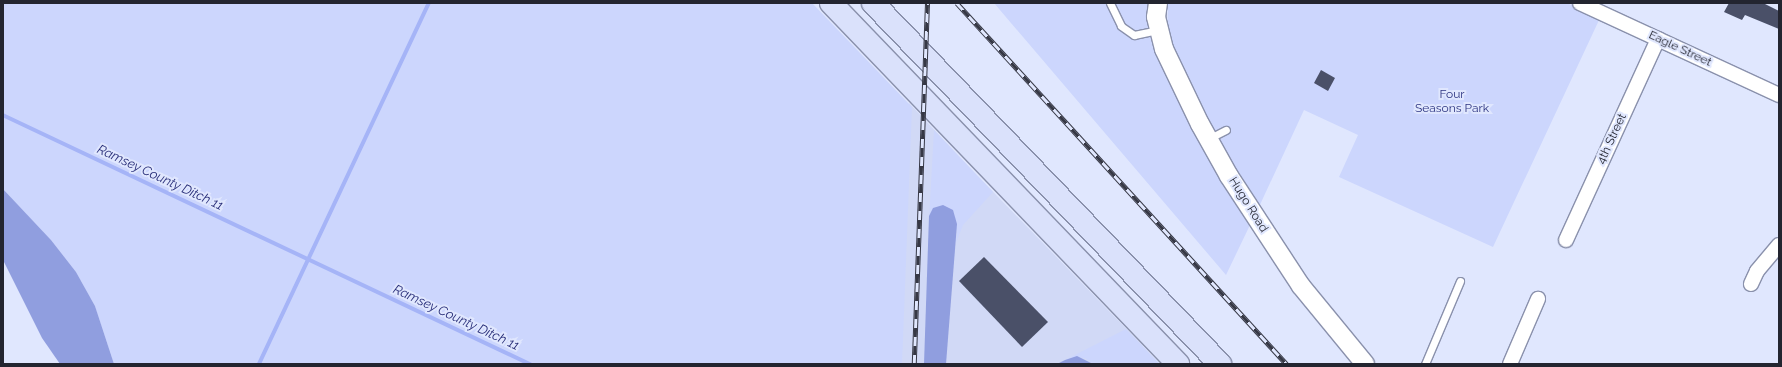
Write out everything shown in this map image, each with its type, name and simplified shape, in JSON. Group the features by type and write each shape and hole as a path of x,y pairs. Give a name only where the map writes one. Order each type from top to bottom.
{"main road":[{"path":"831,3 1178,364"},
{"path":"873,3 1220,364"}],"street":[{"name":"Hugo Road","path":"1158,3 1158,30 1164,49 1208,139 1263,231 1301,286 1365,364"},
{"name":"Eagle Street","path":"1580,3 1779,95"},
{"name":"4th Street","path":"1566,240 1658,39"},
{"path":"1751,284 1757,270 1779,245"},
{"path":"1510,364 1538,299"}],"lane":[{"path":"1110,3 1121,26 1134,34 1158,30"},
{"path":"1208,139 1226,130"},
{"path":"1425,364 1460,281"}],"shaded area":[{"path":"909,103 1143,346 1098,364 900,364"},
{"path":"3,189 51,240 76,272 95,306 114,364 60,364 42,338 3,260"},
{"path":"943,205 953,210 957,224 946,364 924,364 929,216 933,208"},
{"path":"1077,356 1093,364 1057,364 1065,360"}],"green space":[{"path":"3,3 812,3 912,107 902,364 114,364 95,306 76,272 51,240 3,189"},
{"path":"994,3 1151,3 1190,119 1250,225 1226,275"},
{"name":"Four Seasons Park","path":"1168,3 1567,3 1600,18 1493,247 1339,177 1358,135 1304,110 1258,209 1176,64 1167,33"},
{"path":"934,130 993,192 963,225 956,243 957,231 930,213 929,220"},
{"path":"1126,329 1160,364 1093,364 1085,358 1065,360"}],"building":[{"path":"1729,3 1763,3 1779,11 1779,29 1745,15 1742,20 1724,12"},
{"path":"1321,70 1335,78 1328,91 1314,83"},
{"path":"984,257 1048,322 1022,347 959,281"}],"waterway":[{"name":"Ramsey County Ditch 11","path":"259,364 429,3"},
{"name":"Ramsey County Ditch 11","path":"3,115 530,364"}],"railway":[{"path":"914,364 927,3"},
{"path":"957,3 1287,364"}]}
